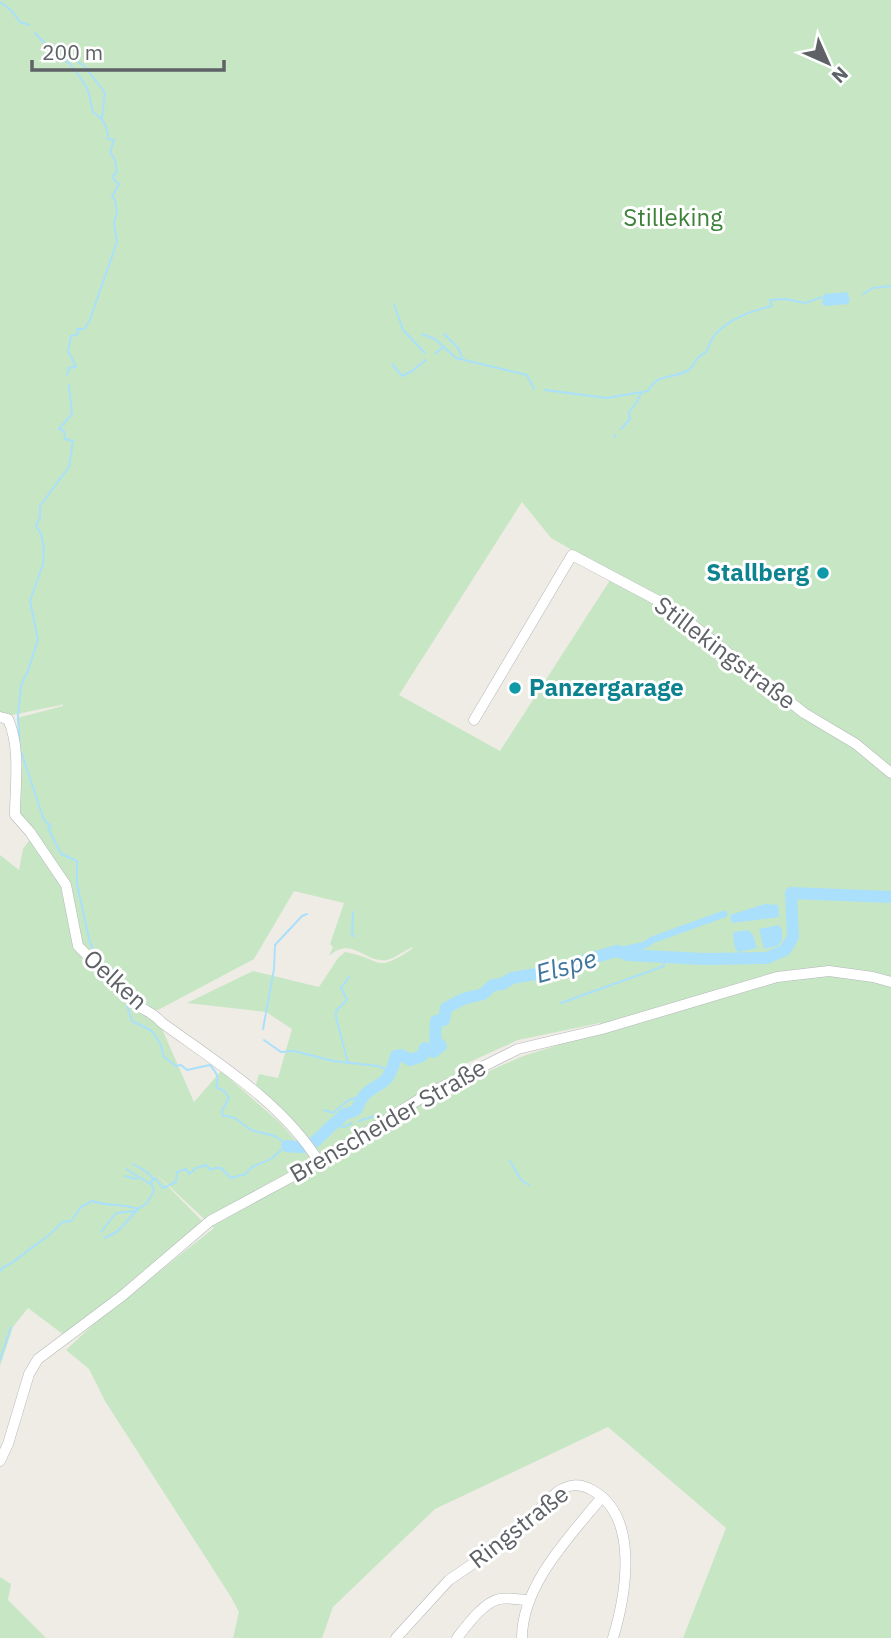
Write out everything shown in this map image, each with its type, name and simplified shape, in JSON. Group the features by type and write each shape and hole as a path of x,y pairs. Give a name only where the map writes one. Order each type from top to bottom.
{"street":[{"name":"Stillekingstraße","path":"474,720 572,555 670,607 804,713 856,744 891,774"},
{"name":"Oelken","path":"0,717 8,719 13,736 16,769 15,815 30,832 66,885 78,946 136,1004 155,1014"},
{"name":"Brenscheider Straße","path":"0,1461 8,1444 29,1374 38,1359 95,1318 210,1221 319,1162 425,1095 518,1049 601,1029 797,973 844,971 891,982"},
{"name":"Brenscheider Straße","path":"155,1014 281,1114 310,1146 319,1162"},
{"name":"Ringstraße","path":"396,1638 449,1580 508,1540 556,1492 576,1484 602,1497 621,1523 624,1535 623,1585 613,1638"},
{"path":"522,1638 523,1614 528,1600 558,1552 602,1497"},
{"path":"457,1638 474,1618 495,1600 528,1600"}],"green space":[{"name":"Stilleking","path":"0,0 891,0 891,1638 683,1638 726,1528 608,1427 435,1509 333,1607 322,1638 233,1638 239,1612 231,1597 105,1401 89,1369 66,1350 98,1320 214,1228 156,1174 202,1221 143,1273 64,1335 28,1308 13,1327 0,1366 0,855 19,870 23,849 30,839 65,886 76,948 159,1022 194,1102 221,1071 279,1122 299,1144 306,1138 254,1091 259,1074 278,1078 292,1029 266,1012 187,1003 253,971 319,987 345,952 385,963 413,948 387,960 371,958 345,948 329,956 333,947 330,944 344,903 294,891 254,959 158,1010 145,1009 82,949 69,883 20,817 18,769 22,768 22,762 17,718 63,706 61,703 0,716","holes":["522,502 551,538 614,574 500,751 399,695","600,1023 600,1032 523,1056 462,1083 454,1069 518,1040"]},
{"path":"0,1577 11,1584 8,1600 46,1638 0,1638"}],"water":[{"path":"847,292 850,299 848,304 822,304 824,294"},
{"path":"765,904 778,905 779,917 732,923 730,915"},
{"path":"779,925 782,941 777,946 764,949 759,929"},
{"path":"748,930 753,935 757,948 738,952 735,948 734,932"}],"waterway":[{"path":"0,2 12,11 20,22 29,25"},
{"path":"35,33 56,55 70,64 88,90 93,112 104,123 108,139 114,140 110,152 117,172 113,176 114,180 119,184 112,197 115,199 117,213 114,222 117,242 89,322 84,329 77,329 78,334 71,336 68,351 76,367 69,368 67,375"},
{"path":"65,59 75,59 86,68 105,93 102,119"},
{"path":"863,294 873,288 891,286"},
{"path":"545,390 607,398 648,391 656,381 689,370 707,351 716,333 724,326 742,316 772,306 770,300 785,299 805,303 822,297"},
{"path":"394,304 403,330 425,353"},
{"path":"422,334 435,339 456,358 527,375 534,389"},
{"path":"444,334 459,349 462,357"},
{"path":"436,353 443,347"},
{"path":"392,364 402,376 426,360"},
{"path":"69,385 72,414 59,429 64,431 65,439 73,441 69,467 40,506 40,517 36,526 44,548 43,564 30,601 38,639 21,685 18,717 20,749 44,820 51,826 48,828 61,854 77,861 77,884 90,943 100,961 111,968 124,985"},
{"path":"621,429 630,419 629,412 641,393"},
{"name":"Elspe","path":"287,1146 310,1146 344,1114 356,1110 365,1095 386,1079 396,1056 401,1055 410,1060 422,1056 425,1048 433,1052 441,1046 435,1040 436,1021 444,1020 446,1008 463,999 483,994 493,985 502,984 512,978 566,969 579,962 619,951 627,955 704,959 767,958 785,950 793,937 791,893 891,897"},
{"path":"353,912 354,936"},
{"path":"263,1029 274,969 275,945 307,914"},
{"path":"619,951 645,945 724,914"},
{"path":"561,1003 664,966 665,957"},
{"path":"348,1063 336,1011 347,1000 341,988 349,977"},
{"path":"1,1271 62,1222 71,1221 81,1207 92,1201 138,1209 147,1203 154,1191 151,1182 155,1178 163,1188 176,1182 177,1172 186,1169 189,1174 206,1165 211,1170 221,1168 231,1178 246,1174 251,1168 272,1158 287,1146 274,1136 252,1130 235,1119 223,1116 222,1111 229,1098 224,1091 216,1087 217,1075 210,1065 187,1070 181,1065 176,1066 164,1057 160,1043 152,1031 132,1021 127,1005"},
{"path":"264,1040 281,1052 294,1051 333,1061 378,1066 390,1071"},
{"path":"324,1110 333,1113 347,1101 373,1087"},
{"path":"359,1121 377,1115"},
{"path":"338,1123 344,1127 352,1123"},
{"path":"510,1161 521,1180 529,1185"},
{"path":"133,1164 153,1179"},
{"path":"126,1169 152,1185"},
{"path":"125,1176 137,1179"},
{"path":"105,1238 118,1231 138,1209"},
{"path":"101,1232 116,1213 136,1211"},
{"path":"0,1360 11,1327"}],"place":[{"name":"Stallberg","path":"823,573"},
{"name":"Panzergarage","path":"515,688"}]}
